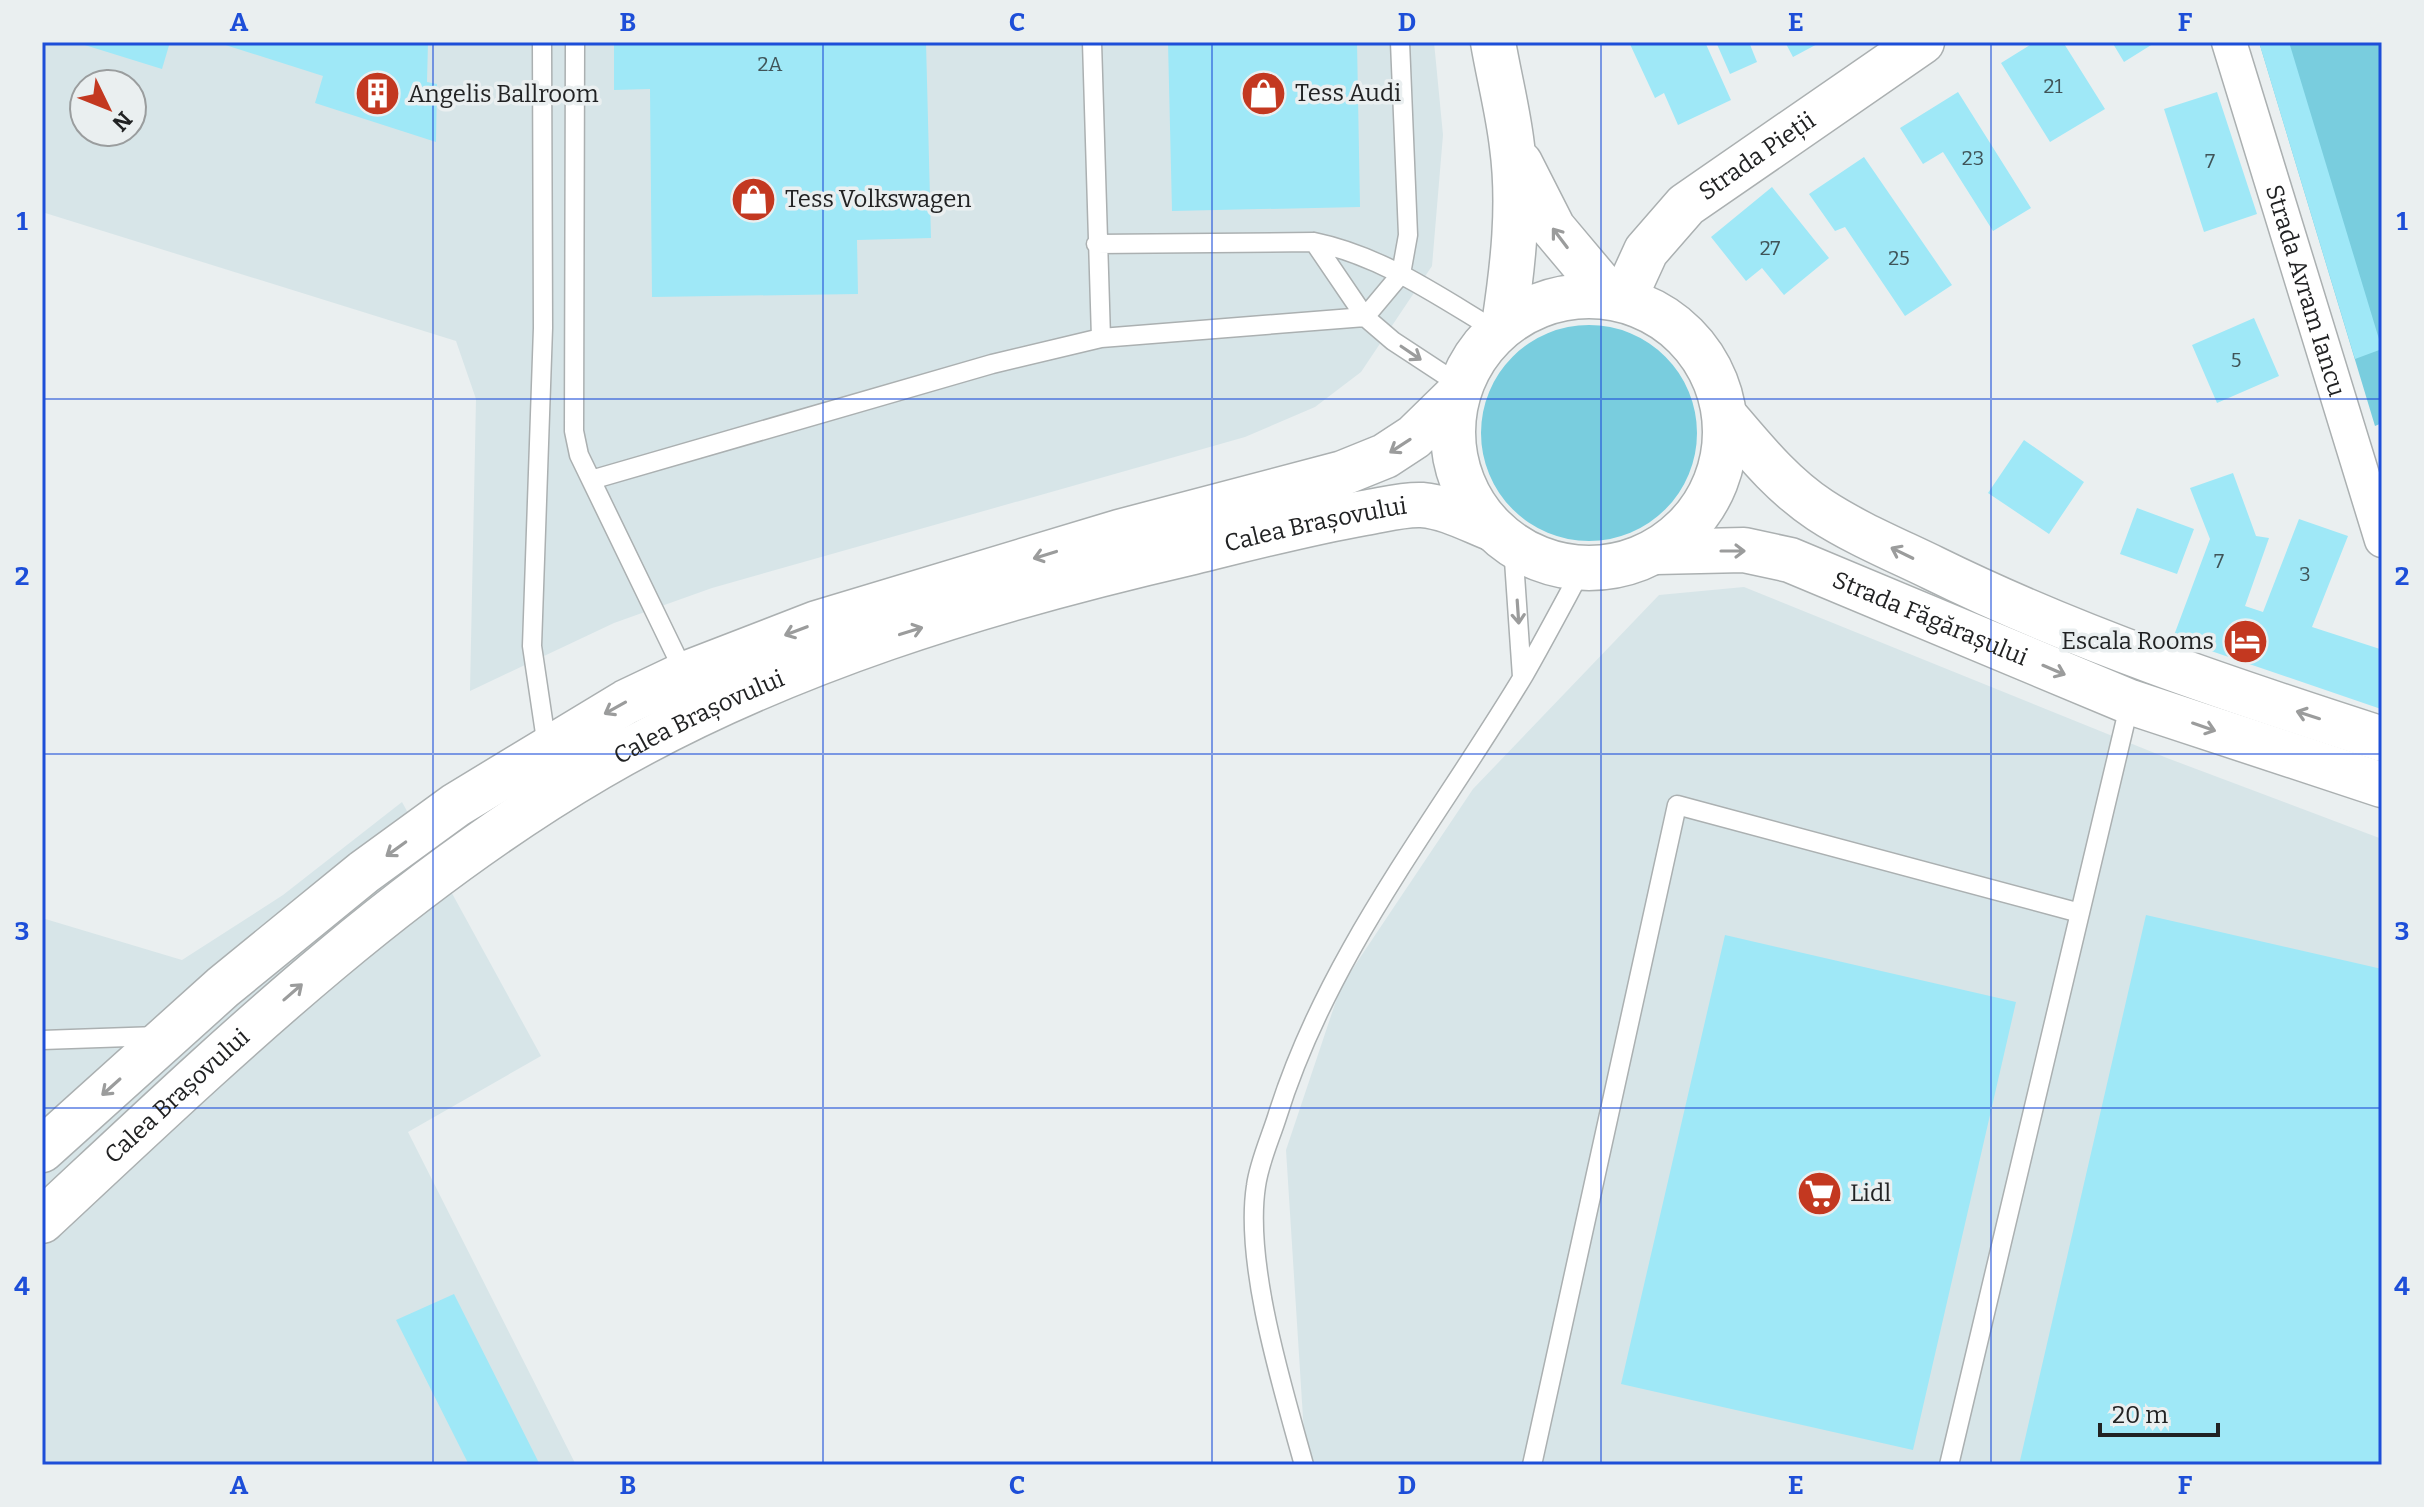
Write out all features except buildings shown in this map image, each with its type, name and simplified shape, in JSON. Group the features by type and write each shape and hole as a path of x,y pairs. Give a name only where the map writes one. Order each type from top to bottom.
{"main road":[{"path":"1493,42 1512,146 1515,218 1501,328"},
{"name":"Strada Pieții","path":"1618,298 1646,251 1686,205 1922,42"},
{"path":"1512,146 1553,228 1618,298"},
{"name":"Strada Făgărașului","path":"1566,297 1618,298 1646,307 1685,334 1712,371 1725,416 1721,469 1711,495 1677,536 1655,552 1632,562 1582,569 1534,558 1503,538 1471,501 1456,467 1452,430 1459,390 1482,347 1501,328 1523,312 1566,297"},
{"name":"Calea Brașovului","path":"42,1150 169,1035 364,872 456,805 547,747 626,702 685,674 832,619 1119,532 1343,473 1385,456 1414,437 1459,390"},
{"name":"Strada Făgărașului","path":"1725,416 1786,483 1820,510 1853,529 1972,587 2143,659 2382,739"},
{"name":"Calea Brașovului","path":"54,1210 348,945 451,865 600,767 696,717 904,632 1130,566 1399,507 1421,505 1450,511 1503,538"},
{"name":"Strada Făgărașului","path":"1655,552 1744,550 1790,560 2130,702 2382,785"}],"street":[{"name":"Strada Avram Iancu","path":"2229,42 2382,540"}],"lane":[{"path":"542,42 543,328 532,646 547,747"},
{"path":"575,42 574,431 579,455 685,674"},
{"path":"1092,42 1101,338"},
{"path":"591,480 992,364 1101,338 1365,317 1401,274 1408,235 1400,42"},
{"path":"1096,244 1314,242 1343,248 1401,274 1501,328"},
{"path":"1314,242 1365,317 1459,390"},
{"path":"1503,538 1522,677"},
{"path":"1304,1465 1273,1353 1257,1249 1256,1186 1287,1086 1326,994 1372,912 1522,677 1582,569"},
{"path":"1949,1465 2130,702"},
{"path":"1532,1465 1677,805 2080,913"},
{"path":"42,1040 169,1035"},
{"path":"42,1239 54,1210"}],"shaded area":[{"path":"42,42 1434,42 1443,135 1432,266 1361,372 1315,407 1245,437 712,588 614,623 470,691 476,399 456,341 42,212"},
{"path":"2259,42 2382,42 2382,423 2375,426"},
{"path":"1589,325 1630,333 1649,343 1665,357 1679,373 1689,392 1697,433 1689,474 1679,493 1665,509 1649,523 1630,533 1589,541 1548,533 1529,523 1513,509 1499,493 1489,474 1481,433 1489,392 1499,373 1513,357 1529,343 1548,333"},
{"path":"1744,587 2167,758 2382,839 2382,1465 1306,1465 1286,1150 1341,986 1473,789 1659,595"},
{"path":"402,802 541,1056 408,1132 576,1465 42,1465 42,918 182,960 283,895"}],"place":[{"name":"Tess Audi","path":"1264,93"},
{"name":"Angelis Ballroom","path":"377,94"},
{"name":"Tess Volkswagen","path":"754,199"},
{"name":"Escala Rooms","path":"2245,641"},
{"name":"Lidl","path":"1819,1193"}]}
